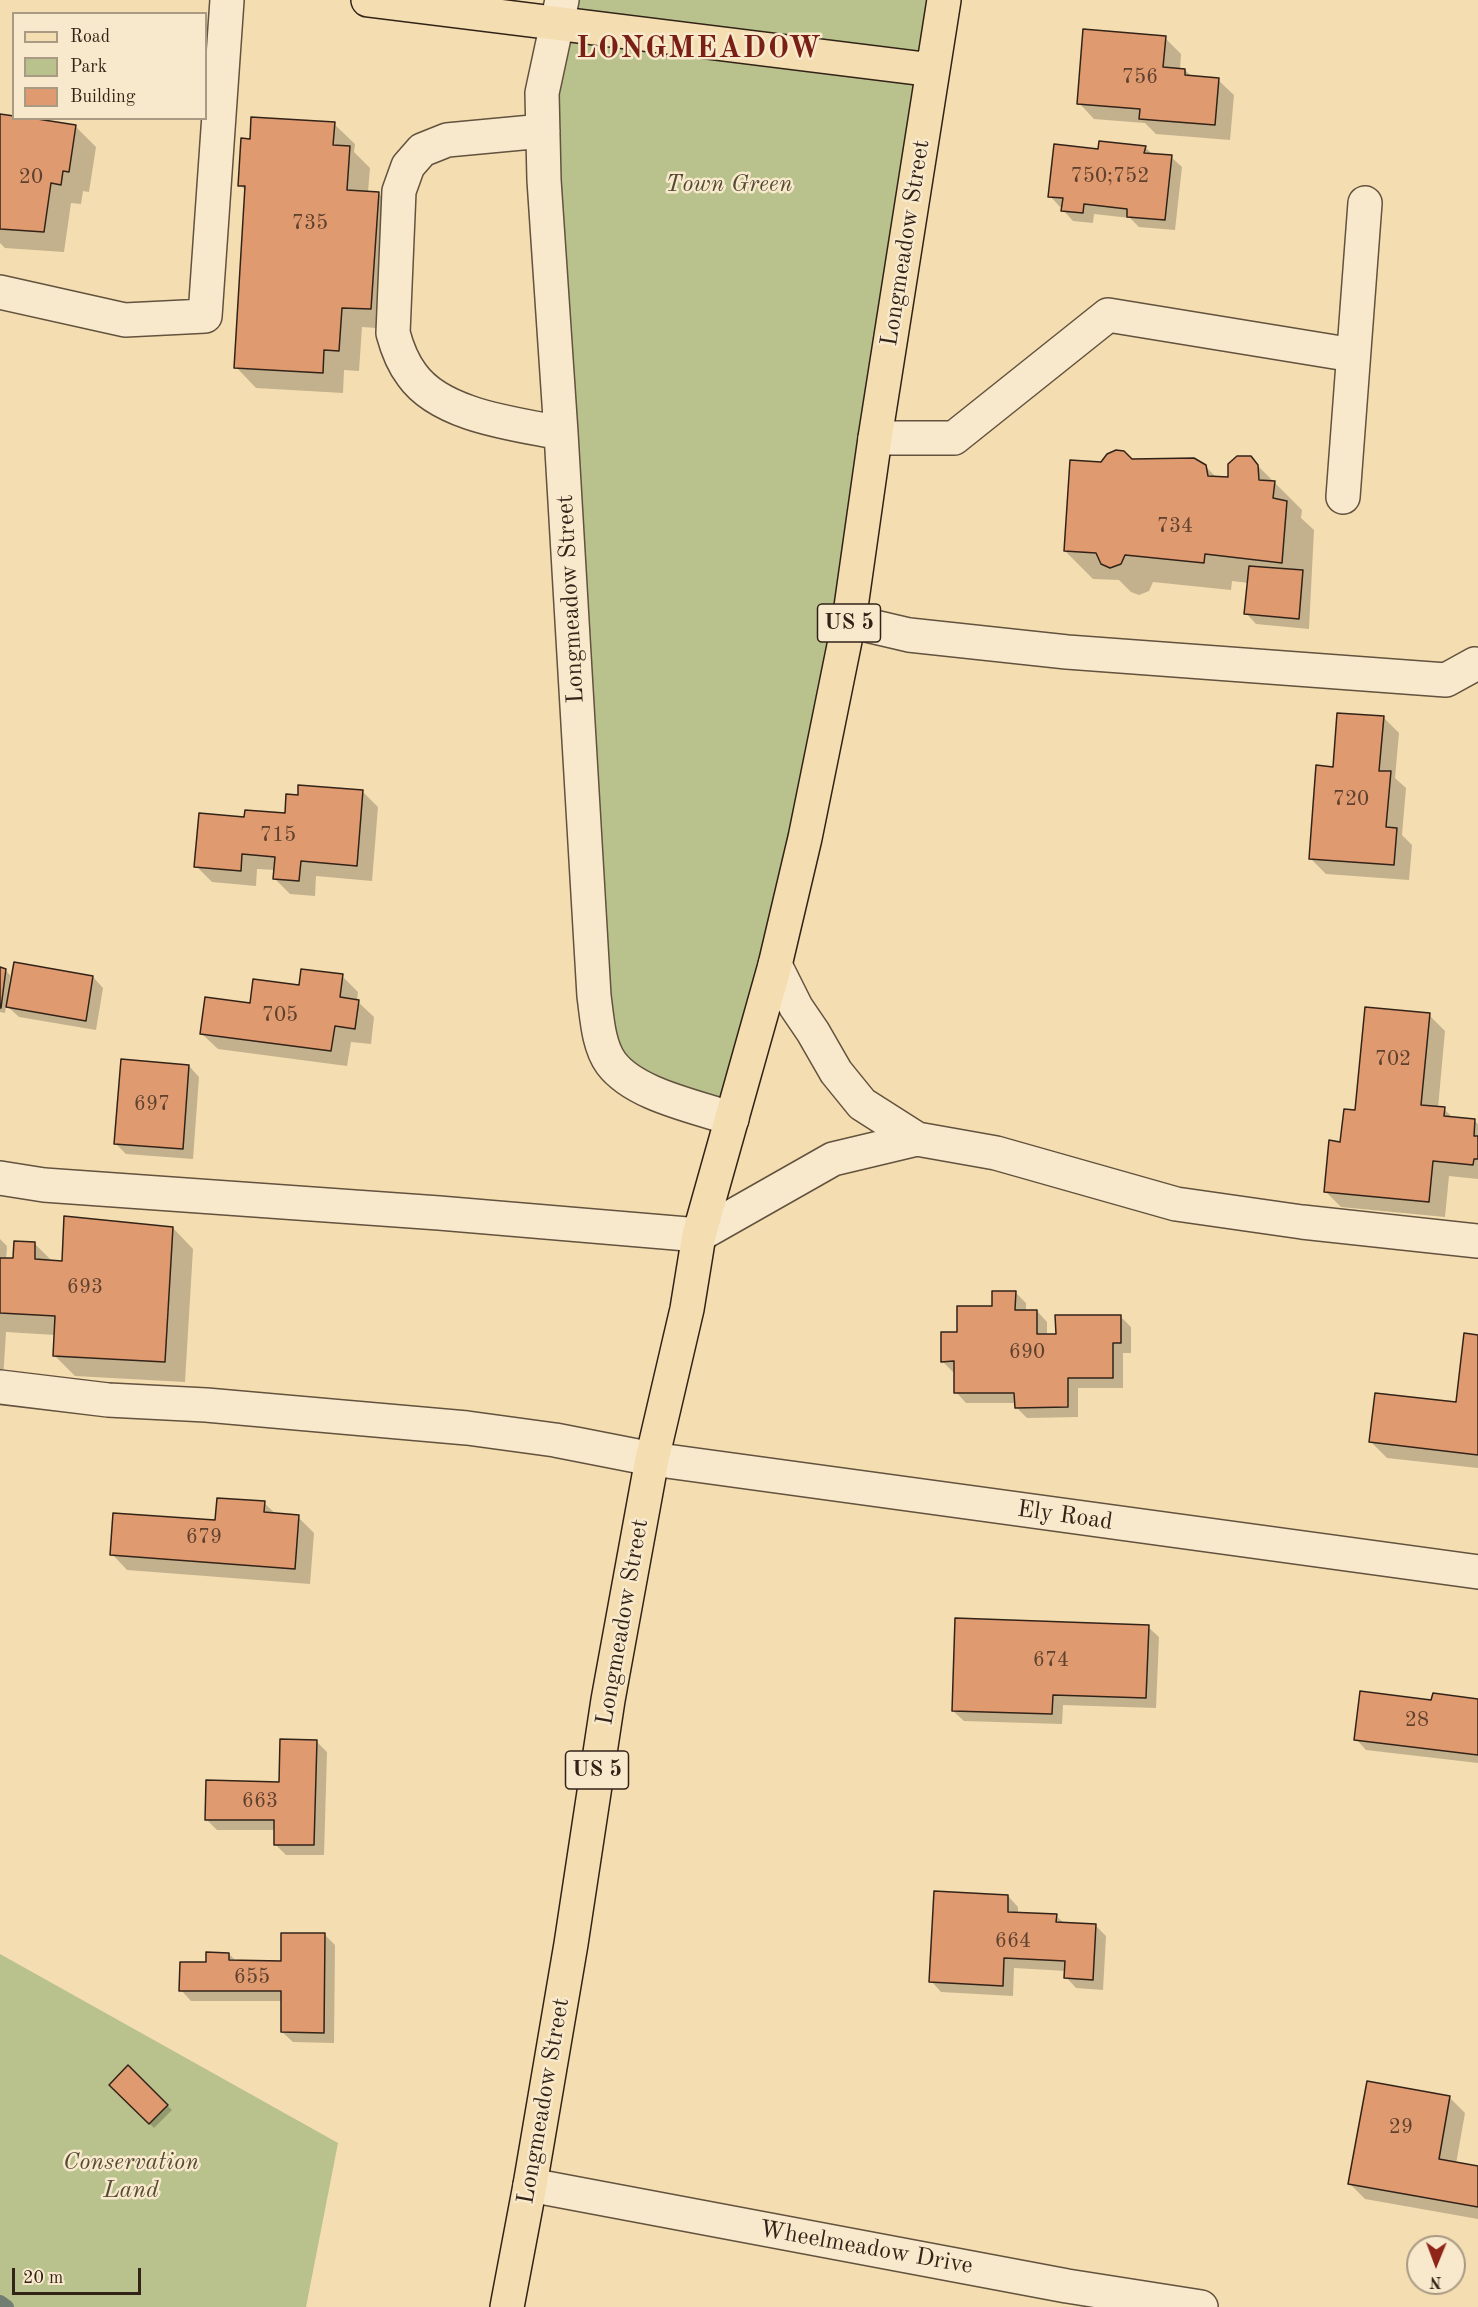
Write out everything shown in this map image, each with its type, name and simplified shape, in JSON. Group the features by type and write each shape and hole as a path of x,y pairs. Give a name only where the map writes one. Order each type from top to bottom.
{"main road":[{"path":"368,0 559,11 933,70"},
{"name":"Longmeadow Street","path":"507,2307 569,1955 608,1700 652,1459 687,1309 699,1235 775,966 805,838 849,621 875,438 944,0"}],"street":[{"path":"0,292 125,320 205,316 227,0"},
{"name":"Longmeadow Street","path":"559,11 542,93 544,180 594,996 600,1036 610,1062 630,1081 682,1103 732,1119"},
{"path":"543,131 447,140 422,150 408,166 399,191 393,333 400,355 413,377 430,393 453,405 492,420 561,433"},
{"path":"1343,497 1365,203"},
{"path":"875,438 954,438 1108,315 1353,355"},
{"path":"849,621 909,635 1067,652 1434,680 1446,680 1475,664"},
{"path":"775,966 796,1007 836,1072 862,1104 916,1139 996,1153 1176,1204 1302,1222 1478,1241"},
{"path":"0,1178 44,1185 439,1213 699,1235 833,1159 916,1139"},
{"name":"Ely Road","path":"0,1387 108,1400 206,1405 413,1422 555,1440 652,1459 1478,1572"},
{"name":"Wheelmeadow Drive","path":"530,2185 1067,2286 1202,2307"}],"green space":[{"name":"Town Green","path":"561,0 944,0 875,438 732,1119 610,1062 544,180"},
{"name":"Conservation Land","path":"0,1954 338,2143 306,2307 0,2307"}],"building":[{"path":"1083,29 1166,36 1163,67 1185,69 1185,75 1219,78 1215,125 1139,119 1140,109 1077,104"},
{"path":"0,114 12,116 12,120 44,120 76,125 69,172 63,171 61,185 51,183 44,232 0,229"},
{"path":"251,117 335,122 333,145 350,146 347,190 379,192 371,309 342,308 339,351 324,350 323,373 234,368 245,186 238,186 241,138 250,139"},
{"path":"1099,141 1146,146 1144,153 1172,155 1165,220 1127,217 1127,209 1084,204 1083,213 1061,211 1063,198 1048,197 1054,144 1098,149"},
{"path":"1116,450 1124,451 1132,459 1194,458 1206,465 1208,476 1228,477 1228,464 1237,456 1251,456 1258,465 1259,480 1275,481 1273,498 1287,501 1282,563 1205,554 1204,563 1125,555 1121,564 1110,568 1101,564 1096,553 1064,551 1070,460 1101,462 1107,454"},
{"path":"1249,566 1303,570 1299,619 1244,614"},
{"path":"1337,713 1384,716 1379,771 1391,771 1386,827 1397,828 1394,865 1309,859 1316,765 1333,767"},
{"path":"298,785 363,790 357,866 301,861 299,881 273,879 275,857 242,854 241,871 194,867 199,813 244,817 245,810 285,813 286,794 298,795"},
{"path":"14,962 93,976 86,1021 6,1007"},
{"path":"0,967 6,969 1,1008 0,1008"},
{"path":"301,969 343,974 340,997 359,1000 355,1029 335,1026 331,1051 200,1034 205,997 250,1003 253,979 299,985"},
{"path":"1365,1007 1430,1013 1421,1105 1445,1107 1444,1116 1475,1119 1474,1136 1478,1136 1478,1159 1474,1159 1473,1165 1433,1161 1429,1202 1324,1192 1329,1140 1340,1142 1344,1109 1355,1110"},
{"path":"121,1059 189,1065 183,1149 114,1144"},
{"path":"64,1216 173,1227 165,1362 53,1356 55,1316 0,1313 0,1258 13,1258 14,1241 35,1242 35,1259 62,1261"},
{"path":"992,1291 1016,1291 1015,1310 1037,1310 1037,1334 1056,1334 1055,1315 1121,1315 1121,1343 1113,1343 1113,1378 1068,1378 1068,1407 1015,1408 1014,1393 954,1393 954,1361 941,1362 941,1332 957,1332 957,1306 992,1306"},
{"path":"1464,1333 1478,1335 1478,1455 1369,1442 1375,1393 1456,1402"},
{"path":"217,1498 265,1501 264,1512 299,1515 295,1569 110,1555 113,1513 215,1520"},
{"path":"955,1618 1149,1625 1146,1698 1053,1695 1052,1714 952,1711"},
{"path":"1360,1691 1431,1700 1433,1693 1478,1699 1478,1755 1354,1740"},
{"path":"280,1739 317,1740 314,1845 274,1845 274,1820 205,1820 206,1780 279,1782"},
{"path":"934,1891 1008,1895 1008,1912 1057,1914 1056,1922 1096,1924 1093,1980 1064,1978 1065,1961 1004,1958 1003,1986 929,1982"},
{"path":"281,1933 325,1933 324,2033 281,2032 281,1991 179,1991 180,1962 206,1962 206,1952 229,1953 229,1960 281,1961"},
{"path":"128,2065 168,2105 149,2124 109,2085"},
{"path":"1367,2081 1450,2096 1439,2159 1478,2166 1478,2207 1348,2184"}],"waterway":[{"path":"0,2302 7,2307"}],"district":[{"name":"LONGMEADOW","path":"699,49"}]}
